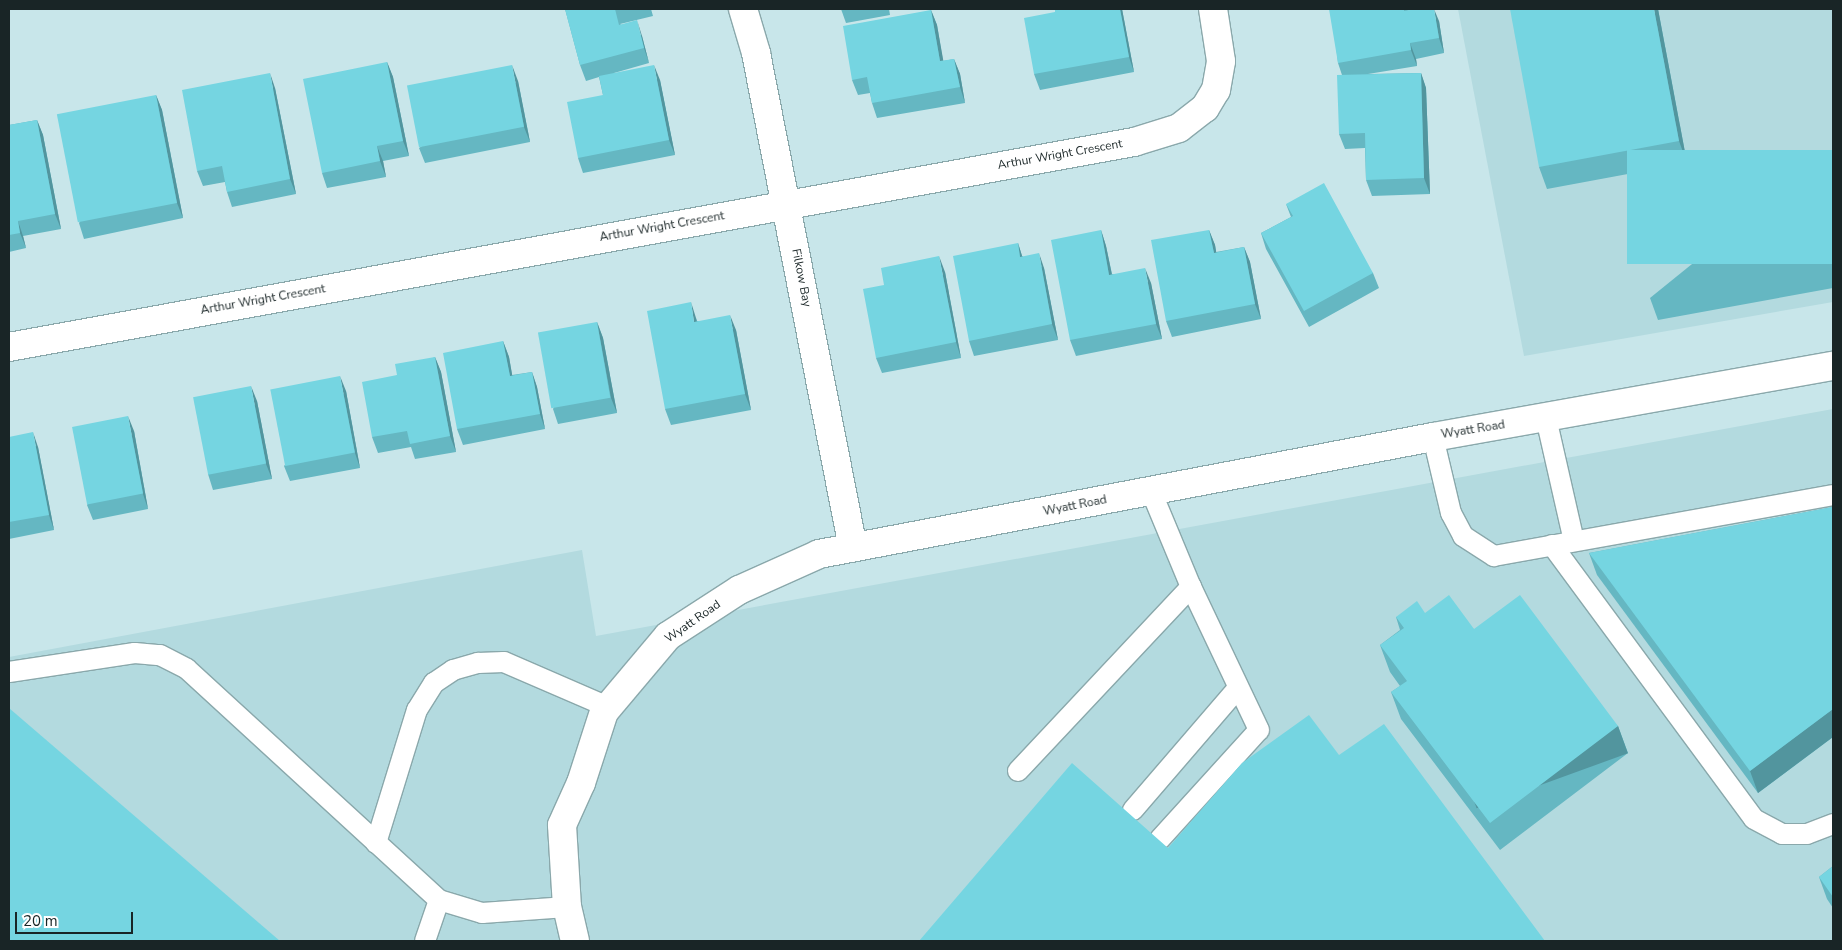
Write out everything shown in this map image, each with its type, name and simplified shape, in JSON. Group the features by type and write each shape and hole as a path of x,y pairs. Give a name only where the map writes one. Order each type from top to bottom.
{"street":[{"name":"Filkow Bay","path":"743,9 756,53 853,548"},
{"name":"Arthur Wright Crescent","path":"9,346 1134,142 1180,128 1205,108 1216,90 1222,61 1213,9"},
{"name":"Wyatt Road","path":"575,941 567,908 562,825 581,782 604,712 668,636 739,590 819,554 1433,437 1833,366"}],"lane":[{"path":"1546,418 1574,541"},
{"path":"1433,437 1451,513 1463,536 1494,556 1833,496"},
{"path":"1151,491 1191,587 1259,730 1160,839"},
{"path":"1552,545 1754,819 1782,834 1807,834 1833,824"},
{"path":"1018,771 1191,587"},
{"path":"9,672 135,653 160,655 187,669 439,900 482,913 567,908"},
{"path":"376,843 417,710 434,683 453,670 478,663 504,662 608,707"},
{"path":"1133,810 1238,688"},
{"path":"425,941 439,900"}],"shaded area":[{"path":"1458,9 1833,9 1833,302 1524,356"},
{"path":"1833,409 1833,941 9,941 9,657 582,550 596,636"}],"building":[{"path":"565,9 615,9 619,25 637,20 644,48 580,65"},
{"path":"1055,9 1120,9 1129,57 1034,74 1024,18 1055,12"},
{"path":"1329,9 1404,9 1404,11 1434,9 1439,38 1410,43 1411,50 1338,63"},
{"path":"1510,9 1654,9 1679,141 1539,167"},
{"path":"931,10 940,61 954,59 960,87 872,103 867,77 852,80 843,26"},
{"path":"387,62 403,141 377,146 380,161 322,173 303,79"},
{"path":"512,65 524,127 419,147 407,85"},
{"path":"654,65 669,140 578,158 567,102 603,95 599,76"},
{"path":"270,73 290,179 227,192 222,166 197,171 182,90"},
{"path":"1421,73 1424,178 1366,180 1365,133 1339,134 1337,75"},
{"path":"156,95 177,203 78,222 57,114"},
{"path":"37,120 55,214 18,221 20,233 9,235 9,125"},
{"path":"1627,150 1833,150 1833,264 1627,264"},
{"path":"1324,183 1373,273 1304,311 1261,233 1293,216 1286,204"},
{"path":"1101,230 1109,275 1145,268 1156,324 1070,340 1051,240"},
{"path":"1209,230 1214,253 1244,247 1255,304 1166,321 1151,240"},
{"path":"1018,243 1020,257 1039,253 1052,324 969,341 953,256"},
{"path":"939,256 956,342 876,358 863,289 884,285 881,268"},
{"path":"691,302 694,322 730,315 745,394 665,409 647,311"},
{"path":"597,322 610,398 551,408 538,332"},
{"path":"503,341 510,376 532,372 540,414 457,429 443,353"},
{"path":"435,357 450,436 410,444 407,431 372,437 362,382 397,375 395,364"},
{"path":"340,376 355,453 285,466 270,390"},
{"path":"251,386 266,464 208,475 193,397"},
{"path":"128,416 143,494 87,504 72,427"},
{"path":"33,432 49,515 9,522 9,437"},
{"path":"1833,507 1833,709 1750,771 1589,553"},
{"path":"1449,595 1474,629 1520,595 1618,726 1490,823 1391,692 1407,681 1380,645 1404,628 1396,617 1417,601 1425,613"},
{"path":"9,708 280,941 9,941"},
{"path":"1309,715 1339,755 1384,724 1545,941 919,941 1072,763 1168,848 1242,763"},
{"path":"1833,866 1833,897 1819,877"}]}
